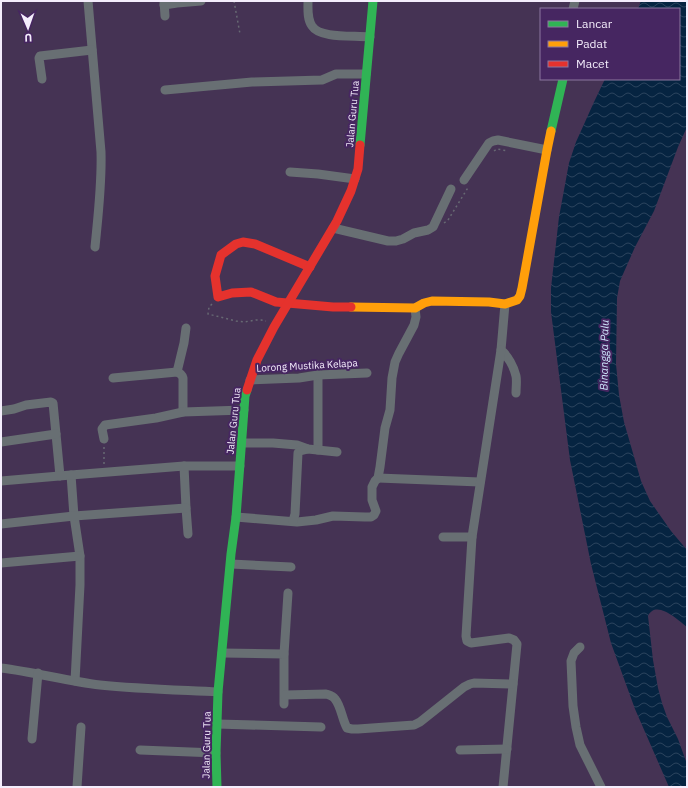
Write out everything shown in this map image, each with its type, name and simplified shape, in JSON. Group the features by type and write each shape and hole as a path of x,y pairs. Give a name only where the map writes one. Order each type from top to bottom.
{"main road":[{"name":"Jalan Guru Tua","path":"217,787 216,753 218,692 236,517 245,396 257,360 337,221 356,179 370,37 372,1"},
{"path":"310,268 255,244 243,242 236,244 221,255 215,276 218,297 224,294 251,292 276,302 288,304 333,307 415,308 432,301 505,304 517,300 520,296 522,288 546,150 562,83"}],"street":[{"path":"88,1 102,170 94,247"},
{"path":"165,16 164,3 201,1"},
{"path":"308,1 310,22 312,27 316,30 330,34 370,37"},
{"path":"42,79 40,56 92,50"},
{"path":"165,90 252,82 322,80 336,74 366,74"},
{"path":"467,182 489,143 493,140 546,150"},
{"path":"290,172 356,179"},
{"path":"333,228 388,241 403,239 414,233 428,230 433,227 451,189"},
{"path":"503,787 518,644 514,640 508,638 471,643 466,639 472,537 501,350 505,304"},
{"path":"236,517 303,521 333,516 365,517 374,515 376,511 372,500 372,487 378,478 390,410 392,378 395,362 414,325 416,317 415,308"},
{"path":"177,372 184,344 186,328"},
{"path":"501,350 504,352 512,366 516,377 516,393"},
{"path":"113,378 177,372 181,374 183,378 183,412"},
{"name":"Lorong Mustika Kelapa","path":"250,380 366,373"},
{"path":"318,375 318,450"},
{"path":"1,411 26,405 53,403 60,476"},
{"path":"104,439 102,429 105,425 156,418 183,412 244,410"},
{"path":"1,442 56,434"},
{"path":"242,444 273,443 297,445 318,450 338,452"},
{"path":"293,521 295,514 298,452 308,448"},
{"path":"1,481 184,466 240,466"},
{"path":"184,466 188,534"},
{"path":"71,475 74,516 80,556 75,681"},
{"path":"378,478 480,482"},
{"path":"1,524 74,516 186,508"},
{"path":"444,537 472,537"},
{"path":"1,563 80,556"},
{"path":"231,564 291,567"},
{"path":"284,704 284,654 288,593"},
{"path":"580,647 574,653 571,661 573,706 576,727 580,745 601,787"},
{"path":"222,653 284,654"},
{"path":"1,668 38,673 99,685 218,692"},
{"path":"32,739 38,673"},
{"path":"285,694 326,694 332,696 338,704 345,724 348,728 358,729 414,725 470,684 513,684"},
{"path":"217,724 321,727"},
{"path":"77,787 81,727"},
{"path":"460,750 506,749"},
{"path":"140,750 216,753"}],"path":[{"path":"234,1 240,34"},
{"path":"493,152 497,149 510,151"},
{"path":"433,227 440,227 448,220 467,182"},
{"path":"218,297 210,307 208,314 244,322 261,320 276,325"},
{"path":"104,439 104,472"}],"water":[{"name":"Binangga Palu","path":"641,1 687,1 687,127 654,211 635,247 620,281 617,298 616,364 619,395 624,422 641,481 650,501 671,531 687,550 687,627 667,612 661,610 652,611 648,616 658,688 667,717 678,739 687,764 687,787 669,787 635,709 611,643 591,564 570,460 551,312 551,288 559,217 569,163 576,142 605,80 680,80 680,8 638,8"}],"traffic: fast":[{"path":"360,145 373,1"},
{"path":"551,131 563,80"},
{"path":"217,787 216,753 218,692 236,517 245,396 247,390"}],"traffic: slow":[{"path":"351,307 415,308 432,301 489,302 505,304 517,300 520,296 522,288 551,131"}],"traffic: jam":[{"path":"247,390 257,360 274,327 337,221 351,191 358,169 360,145"},
{"path":"310,267 255,244 243,242 236,244 221,255 215,276 218,297 232,293 251,292 276,302 351,307"}]}
